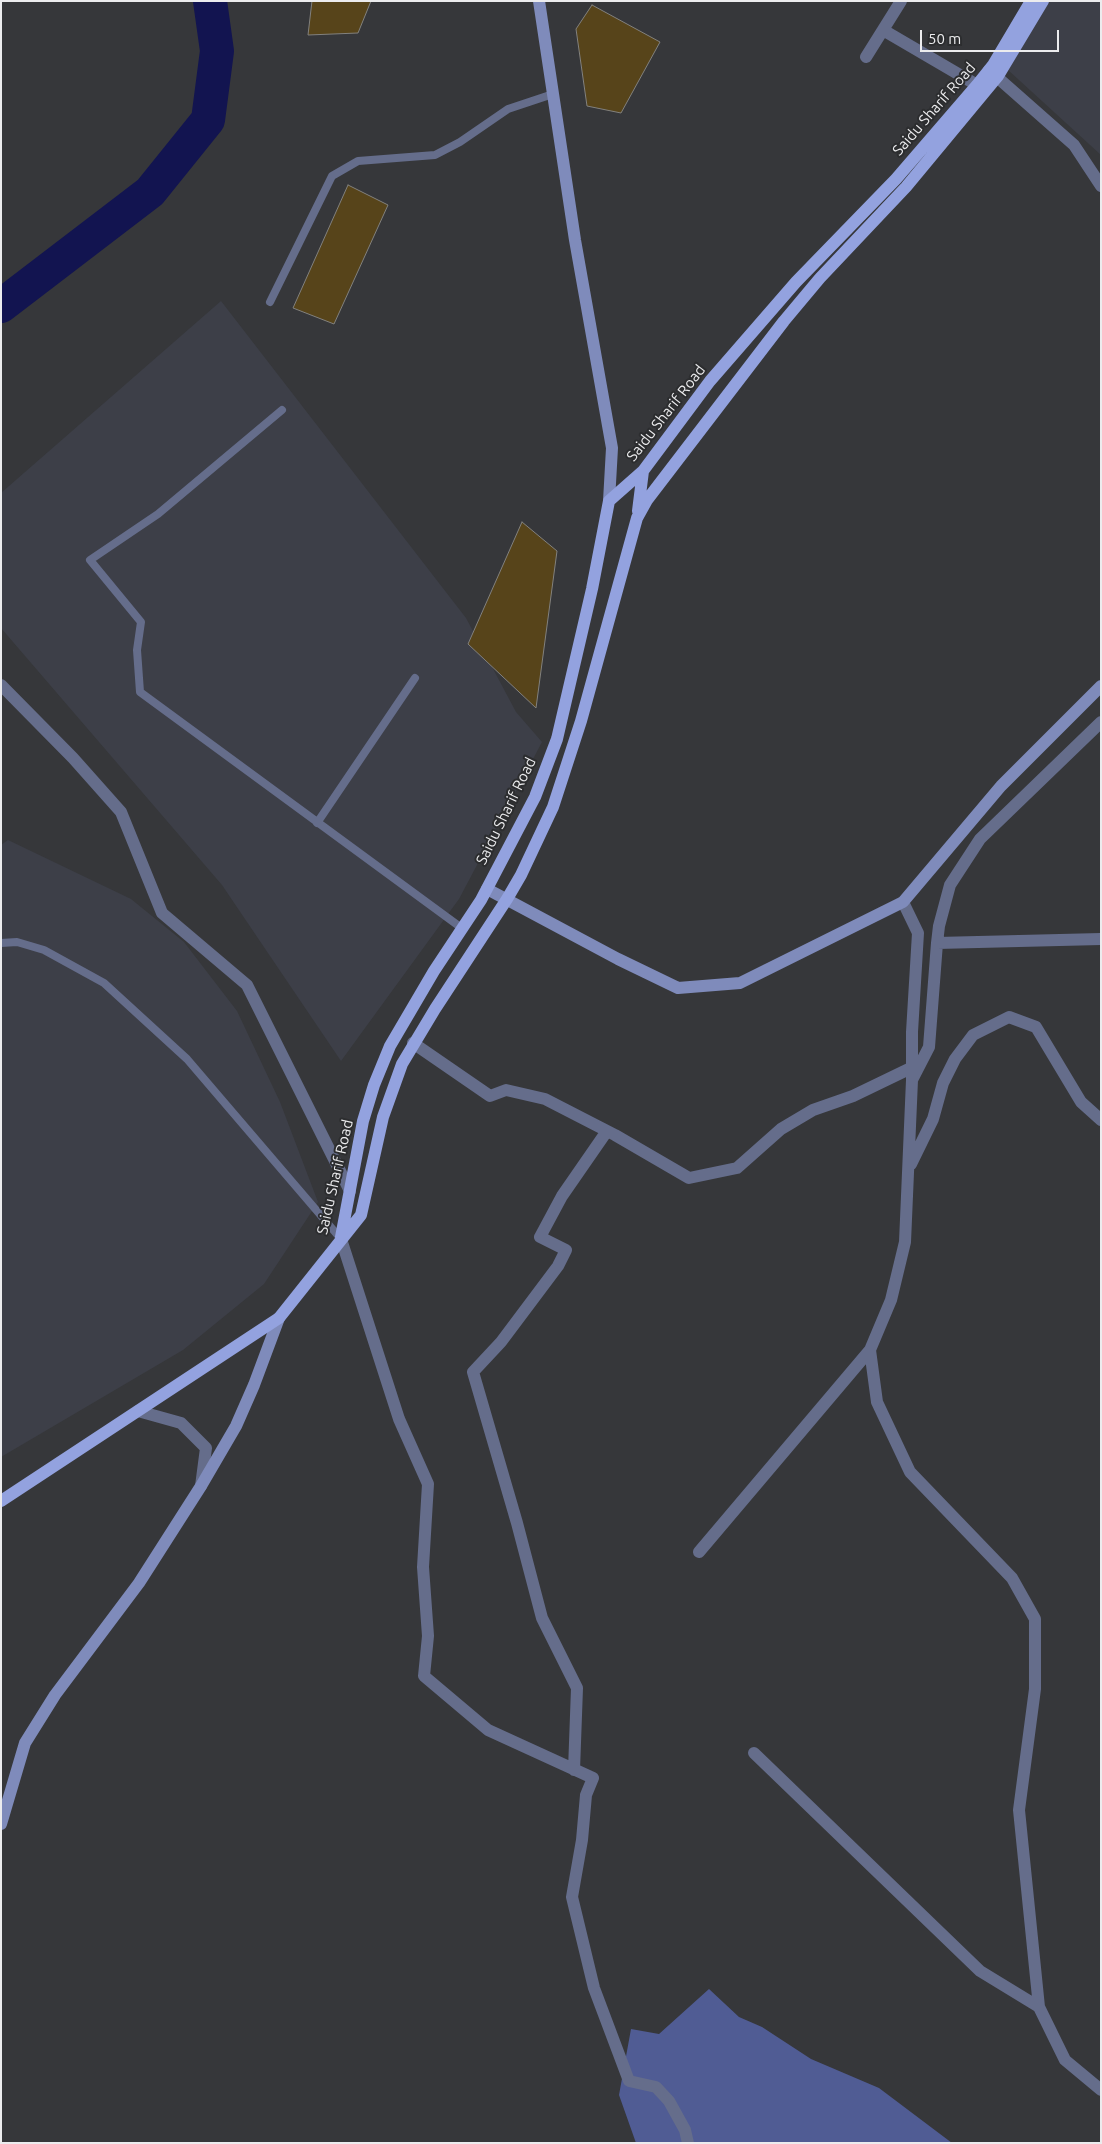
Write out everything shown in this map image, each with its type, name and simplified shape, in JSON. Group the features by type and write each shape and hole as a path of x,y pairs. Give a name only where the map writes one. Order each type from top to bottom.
{"main road":[{"name":"Saidu Sharif Road","path":"1,1501 279,1318 341,1239 363,1121 374,1085 393,1041 487,888 535,797 557,739 592,589 610,501 643,471 710,381 790,289 901,183 977,85 994,73 1031,1"},
{"path":"637,518 647,500 784,321 994,73 1043,1"},
{"path":"341,1239 361,1215 383,1117 402,1064 507,899 553,807 581,721 637,518 643,471"},
{"path":"563,714 581,721"}],"street":[{"path":"539,1 575,240 612,448 610,501"},
{"path":"866,57 901,1"},
{"path":"883,30 977,85"},
{"path":"994,73 1074,145 1101,186"},
{"path":"1,685 73,758 121,812 162,913 247,985 350,1191"},
{"path":"487,888 618,959 678,988 740,983 903,902 1001,786 1101,686"},
{"path":"414,1043 490,1096 506,1090 545,1099 607,1131 689,1178 737,1168 781,1129 813,1110 912,1074 929,1047 939,926 950,885 980,839 1101,722"},
{"path":"699,1552 870,1350 891,1300 905,1242 918,933 903,902"},
{"path":"937,943 1101,939"},
{"path":"908,1171 933,1119 943,1083 955,1059 973,1035 1009,1017 1036,1026 1081,1102 1101,1120"},
{"path":"574,1770 577,1688 542,1618 474,1372 500,1342 558,1266 566,1250 540,1237 562,1196 607,1131"},
{"path":"341,1239 399,1419 428,1484 423,1567 428,1636 424,1676 488,1730 593,1778 586,1795 582,1840 572,1896 594,1988 629,2081 656,2087 669,2101 685,2130 688,2143"},
{"path":"1,1824 25,1744 55,1695 139,1583 201,1486 236,1426 254,1386 279,1318"},
{"path":"870,1350 877,1402 910,1472 1012,1578 1035,1619 1035,1689 1019,1810 1039,2007 1065,2060 1101,2090"},
{"path":"138,1411 181,1423 206,1448 201,1486"},
{"path":"754,1753 980,1971 1039,2007"}],"lane":[{"path":"270,302 332,176 358,161 434,155 460,142 508,109 553,94"},
{"path":"282,410 158,514 90,560 141,622 137,650 140,692 463,929"},
{"path":"317,823 415,678"},
{"path":"1,943 16,942 44,950 104,983 187,1059 341,1239"}],"shaded area":[{"path":"1048,1 1101,1 1101,155 1008,70"},
{"path":"221,301 466,618 516,712 542,742 459,899 341,1061 222,885 1,628 1,493"},
{"path":"8,840 131,899 184,942 237,1011 280,1102 318,1202 264,1284 183,1350 1,1457 1,845"},
{"path":"709,1989 739,2017 762,2027 811,2059 879,2088 952,2143 636,2143 619,2095 631,2029 659,2034"}],"building":[{"path":"312,1 371,1 358,33 308,35"},
{"path":"592,5 660,42 621,113 587,106 576,29"},
{"path":"348,185 388,205 334,324 293,308"},
{"path":"522,522 557,551 536,708 468,644"}],"waterway":[{"path":"1,306 150,192 208,120 217,51 210,1"}]}
